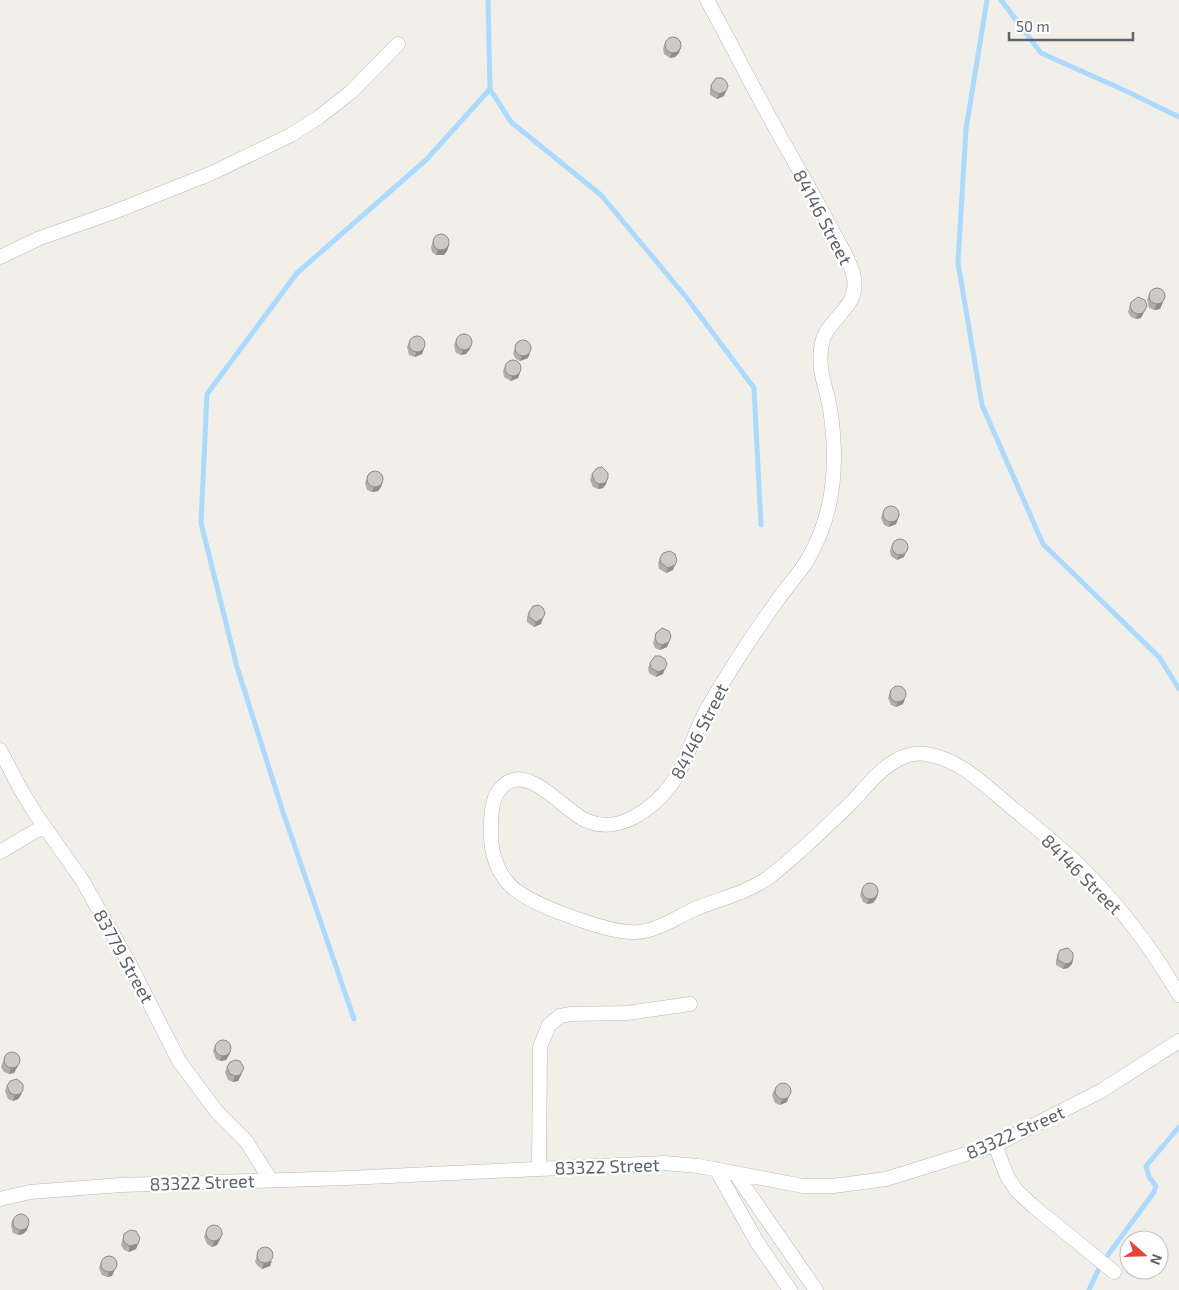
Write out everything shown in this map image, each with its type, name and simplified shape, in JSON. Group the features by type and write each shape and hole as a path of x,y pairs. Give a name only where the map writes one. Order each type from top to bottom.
{"street":[{"name":"84146 Street","path":"707,0 738,56 762,106 845,254 853,274 854,295 850,304 828,330 822,342 821,351 822,376 829,402 835,457 830,499 822,529 809,556 707,709 675,778 662,796 649,808 622,823 603,825 581,818 541,786 527,781 515,780 507,782 497,793 491,820 493,853 498,870 510,887 534,902 593,924 621,931 639,932 652,930 696,909 745,890 768,877 829,824 891,764 906,756 921,753 940,757 969,772 1082,868 1148,946 1179,995"},
{"path":"0,257 40,238 114,212 212,173 291,135 320,117 351,92 398,44"},
{"name":"83779 Street","path":"0,750 21,790 82,880 128,961 179,1061 217,1112 246,1141 270,1179"},
{"path":"0,852 44,826"},
{"path":"539,1169 540,1047 549,1025 560,1016 571,1014 627,1013 690,1004"},
{"name":"83322 Street","path":"0,1200 30,1192 103,1186 270,1179 347,1178 664,1163 698,1166 803,1186 833,1186 886,1179 995,1145 1101,1091 1178,1042"},
{"path":"995,1145 1007,1176 1016,1190 1114,1272"},
{"path":"716,1169 758,1242 790,1290"},
{"path":"735,1173 816,1290"}],"building":[{"path":"673,37 679,39 681,45 679,51 673,53 667,51 665,45 667,39"},
{"path":"716,78 722,78 726,81 728,86 726,91 719,94 712,90 711,85"},
{"path":"441,234 447,236 449,242 447,248 441,250 435,248 433,242 435,236"},
{"path":"1157,288 1163,290 1165,296 1163,302 1157,304 1151,302 1149,296 1151,290"},
{"path":"1138,297 1145,300 1147,306 1143,313 1138,314 1133,312 1130,307 1131,302"},
{"path":"464,334 470,336 472,342 470,348 464,350 458,348 456,342 458,336"},
{"path":"417,336 423,338 425,344 423,350 417,352 411,350 409,344 411,338"},
{"path":"523,340 529,342 531,348 529,354 523,356 517,354 515,348 517,342"},
{"path":"513,360 519,362 521,368 519,374 513,376 507,374 505,368 507,362"},
{"path":"602,467 608,473 608,478 605,483 599,484 595,482 592,474 597,468"},
{"path":"375,471 381,473 383,479 381,485 375,487 369,485 367,479 369,473"},
{"path":"891,506 897,508 899,514 897,520 891,522 885,520 883,514 885,508"},
{"path":"900,539 906,541 908,547 906,553 900,555 894,553 892,547 894,541"},
{"path":"670,551 675,554 677,560 675,565 668,568 661,563 660,558 663,553"},
{"path":"539,605 545,613 543,618 536,622 529,617 529,612 533,606"},
{"path":"662,628 669,631 671,636 669,642 662,645 657,643 655,638 656,633"},
{"path":"655,656 665,659 667,664 665,669 658,672 651,668 650,663"},
{"path":"898,686 904,688 906,694 904,700 898,702 892,700 890,694 892,688"},
{"path":"870,883 876,885 878,891 876,897 870,899 864,897 862,891 864,885"},
{"path":"1068,948 1073,953 1073,959 1070,963 1065,964 1058,960 1058,954 1060,950"},
{"path":"223,1040 229,1042 231,1048 229,1054 223,1056 217,1054 215,1048 217,1042"},
{"path":"12,1052 18,1054 20,1060 18,1066 12,1068 6,1066 4,1060 6,1054"},
{"path":"240,1061 244,1068 240,1075 235,1076 230,1074 227,1067 230,1062"},
{"path":"17,1079 23,1084 23,1090 20,1094 15,1095 10,1093 7,1086 10,1081"},
{"path":"783,1083 789,1085 791,1091 789,1097 783,1099 777,1097 775,1091 777,1085"},
{"path":"21,1214 27,1216 29,1222 27,1228 21,1230 15,1228 13,1222 15,1216"},
{"path":"214,1225 220,1227 222,1233 220,1239 214,1241 208,1239 206,1233 208,1227"},
{"path":"130,1230 136,1231 140,1238 138,1244 130,1246 123,1240 124,1234"},
{"path":"265,1247 271,1249 273,1255 271,1261 265,1263 259,1261 257,1255 259,1249"},
{"path":"109,1256 115,1258 117,1264 115,1270 109,1272 103,1270 101,1264 103,1258"}],"waterway":[{"path":"354,1019 283,812 237,667 201,523 207,394 297,273 426,160 490,89 488,0"},
{"path":"987,0 966,129 958,263 982,405 1043,544 1159,657 1179,689"},
{"path":"1001,0 1041,53 1179,117"},
{"path":"490,89 511,122 601,195 686,297 754,388 761,525"},
{"path":"1108,1255 1154,1192 1156,1186 1149,1177 1146,1166 1179,1127"},
{"path":"1089,1290 1100,1266"}]}
